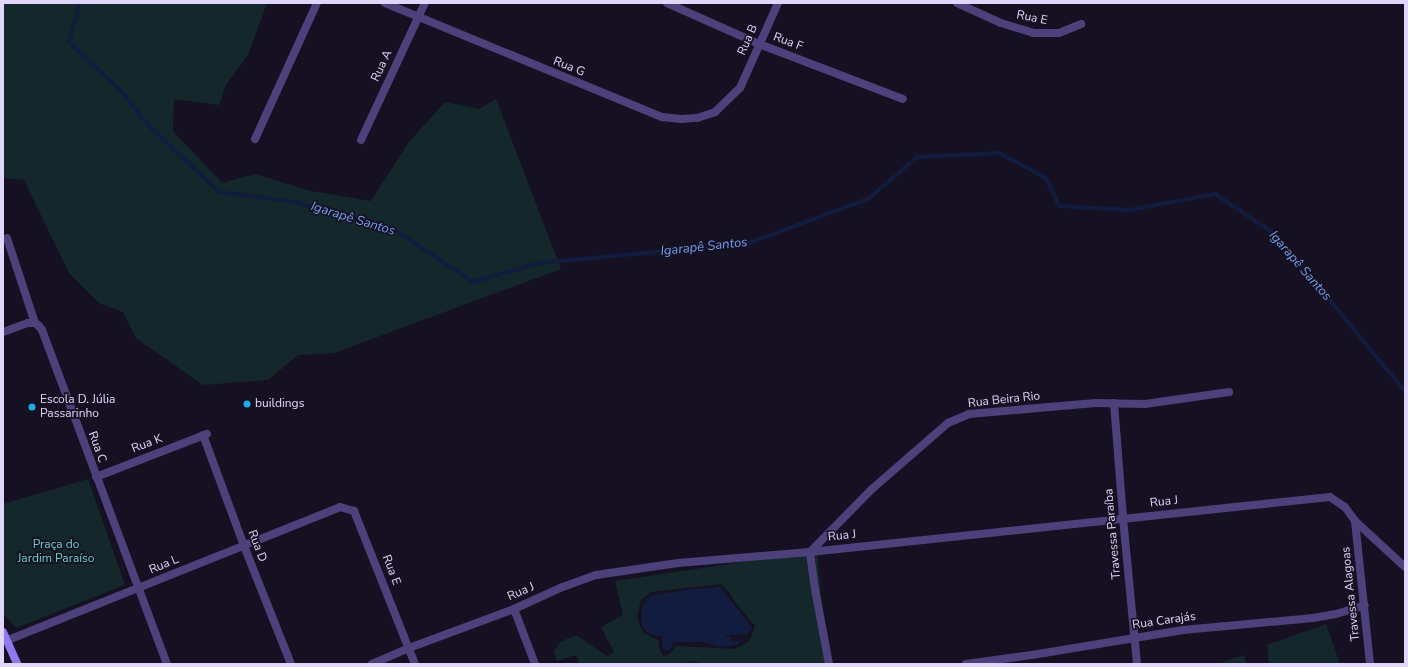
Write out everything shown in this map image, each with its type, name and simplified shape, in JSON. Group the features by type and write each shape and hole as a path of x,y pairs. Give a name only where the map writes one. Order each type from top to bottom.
{"street":[{"path":"256,139 317,3"},
{"name":"Rua G","path":"384,3 662,117 692,118 715,112 740,88"},
{"name":"Rua A","path":"361,140 425,3"},
{"name":"Rua F","path":"667,3 759,44 903,99"},
{"name":"Rua B","path":"740,88 778,3"},
{"name":"Rua E","path":"957,3 1006,25 1033,33 1059,33 1082,24"},
{"name":"Rua C","path":"7,238 35,323 42,330 137,588 167,664"},
{"path":"3,332 28,323 35,323"},
{"name":"Rua Beira Rio","path":"810,552 872,489 948,423 969,414 1114,403 1145,404 1229,392"},
{"name":"Travessa Paraíba","path":"1114,403 1137,664"},
{"name":"Rua K","path":"96,477 205,434"},
{"name":"Rua D","path":"205,434 244,546 291,664"},
{"name":"Rua J","path":"372,664 409,648 514,609 560,588 596,575 678,563 810,552 1330,497 1345,507 1356,521"},
{"name":"Rua E","path":"328,512 340,507 354,511 415,664"},
{"name":"Rua L","path":"8,640 328,512"},
{"path":"1356,521 1405,567"},
{"name":"Travessa Alagoas","path":"1356,521 1366,606 1370,664"},
{"path":"810,552 815,589 829,664"},
{"name":"Rua Carajás","path":"966,664 1032,655 1190,629 1313,618 1366,606"},
{"path":"514,609 535,664"},
{"path":"3,632 8,640 17,664"}],"green space":[{"path":"3,3 267,3 248,55 226,85 219,105 174,99 173,131 222,183 255,174 311,191 371,201 408,143 445,102 479,109 496,99 561,269 334,353 298,355 268,380 203,385 136,338 123,312 99,303 69,273 24,180 3,178"},
{"name":"Praça do Jardim Paraíso","path":"88,479 125,585 16,628 3,613 3,504"},
{"path":"817,551 828,664 708,664 690,661 684,664 580,664 576,655 557,661 554,652 560,642 576,635 607,656 614,652 601,627 623,615 615,581","holes":["721,584 729,592 735,602 755,626 750,640 740,647 732,649 676,646 670,654 663,656 659,648 659,641 644,633 640,626 637,616 641,600 651,592"]},
{"path":"1326,624 1340,664 1269,664 1267,645"},
{"path":"1244,655 1246,664 1218,664"}],"water":[{"path":"720,587 752,627 745,639 735,645 721,647 701,642 673,642 671,649 667,651 663,649 662,637 647,633 642,625 641,616 643,604 650,596 685,590"}],"pier":[{"path":"749,634 747,640 731,641 731,637 726,637 726,635"}],"waterway":[{"name":"Igarapê Santos","path":"80,3 69,42 122,92 147,124 219,192 295,202 395,230 473,282 539,263 749,243 868,199 917,157 999,153 1046,178 1059,206 1129,210 1215,194 1275,234 1405,391"}],"place":[{"name":"buildings","path":"247,404"},
{"name":"Escola D. Júlia Passarinho","path":"32,407"}]}
